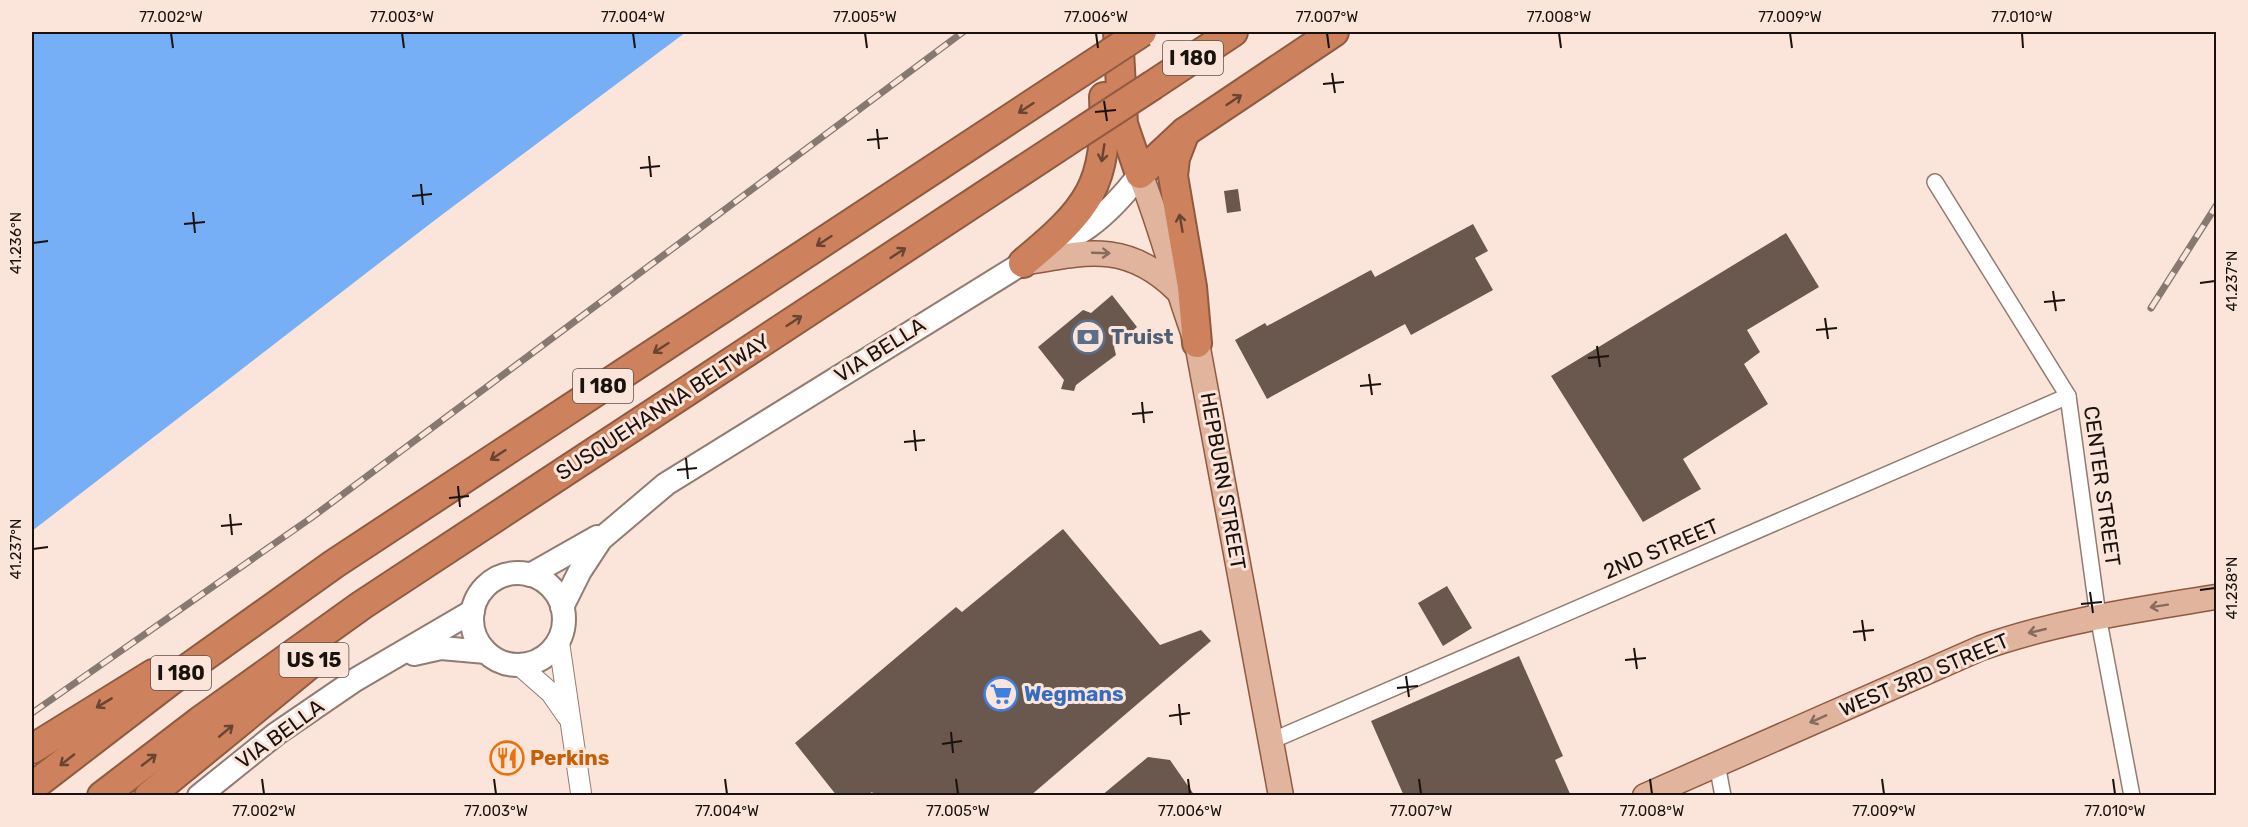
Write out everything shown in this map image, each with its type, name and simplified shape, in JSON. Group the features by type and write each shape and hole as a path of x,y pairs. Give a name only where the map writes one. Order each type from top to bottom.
{"highway":[{"path":"1023,263 1078,212 1100,170 1105,126 1102,32"},
{"path":"1118,32 1123,124 1140,174 1185,132 1334,32"},
{"name":"I 180","path":"32,787 170,681 334,564 1143,32"},
{"name":"SUSQUEHANNA BELTWAY","path":"102,795 280,662 482,526 1233,32"},
{"path":"1185,132 1175,158 1173,176 1192,287 1197,343"},
{"name":"US 15","path":"148,795 482,526"},
{"path":"32,749 334,564"}],"main road":[{"name":"VIA BELLA","path":"530,575 569,556 616,525 696,463 1023,263 1092,227 1114,206 1140,174"},
{"name":"HEPBURN STREET","path":"1140,174 1162,233 1177,290 1197,343 1281,795"},
{"path":"1023,263 1081,253 1110,253 1138,261 1151,268 1177,290"},
{"name":"VIA BELLA","path":"562,607 588,559 616,525"},
{"path":"509,574 530,575 549,585 562,607 563,631 559,642 537,660 518,664 506,663 486,652 475,634 473,611 484,589 497,579 509,574"},
{"name":"WEST 3RD STREET","path":"1645,795 1981,648 2015,636 2098,616 2217,597"},
{"name":"VIA BELLA","path":"200,795 276,734 356,680 473,611"},
{"name":"VIA BELLA","path":"395,659 441,648 486,652"}],"street":[{"name":"CENTER STREET","path":"1935,182 2068,396 2098,616 2132,795"},
{"name":"2ND STREET","path":"1271,741 2068,396"},
{"path":"559,642 581,794"},
{"path":"518,664 551,693 571,723"},
{"path":"1717,764 1723,795"}],"water":[{"path":"32,32 686,32 435,220 32,531"}],"building":[{"path":"1238,189 1241,211 1227,213 1224,191"},
{"path":"1473,224 1488,251 1475,258 1493,290 1411,335 1405,324 1267,399 1235,340 1265,323 1267,326 1371,270 1375,277"},
{"path":"1786,233 1819,287 1747,330 1760,352 1744,364 1768,404 1683,459 1701,489 1643,522 1551,376"},
{"name":"Truist","path":"1112,295 1137,327 1114,347 1116,355 1076,385 1074,391 1061,389 1064,380 1038,347 1083,310 1091,313"},
{"name":"Wegmans","path":"1063,529 1160,645 1201,630 1211,641 1030,796 875,796 872,792 867,796 837,796 795,743 956,607 962,612"},
{"path":"1447,586 1472,628 1443,646 1418,603"},
{"path":"1519,656 1563,756 1555,760 1571,796 1404,796 1371,721"},
{"path":"1148,757 1170,760 1195,796 1101,796"}],"railway":[{"path":"32,713 311,518 963,32"},
{"path":"2151,308 2216,206"}],"place":[{"name":"Truist","path":"1088,337"},
{"name":"Wegmans","path":"1001,694"},
{"name":"Perkins","path":"507,758"}]}
